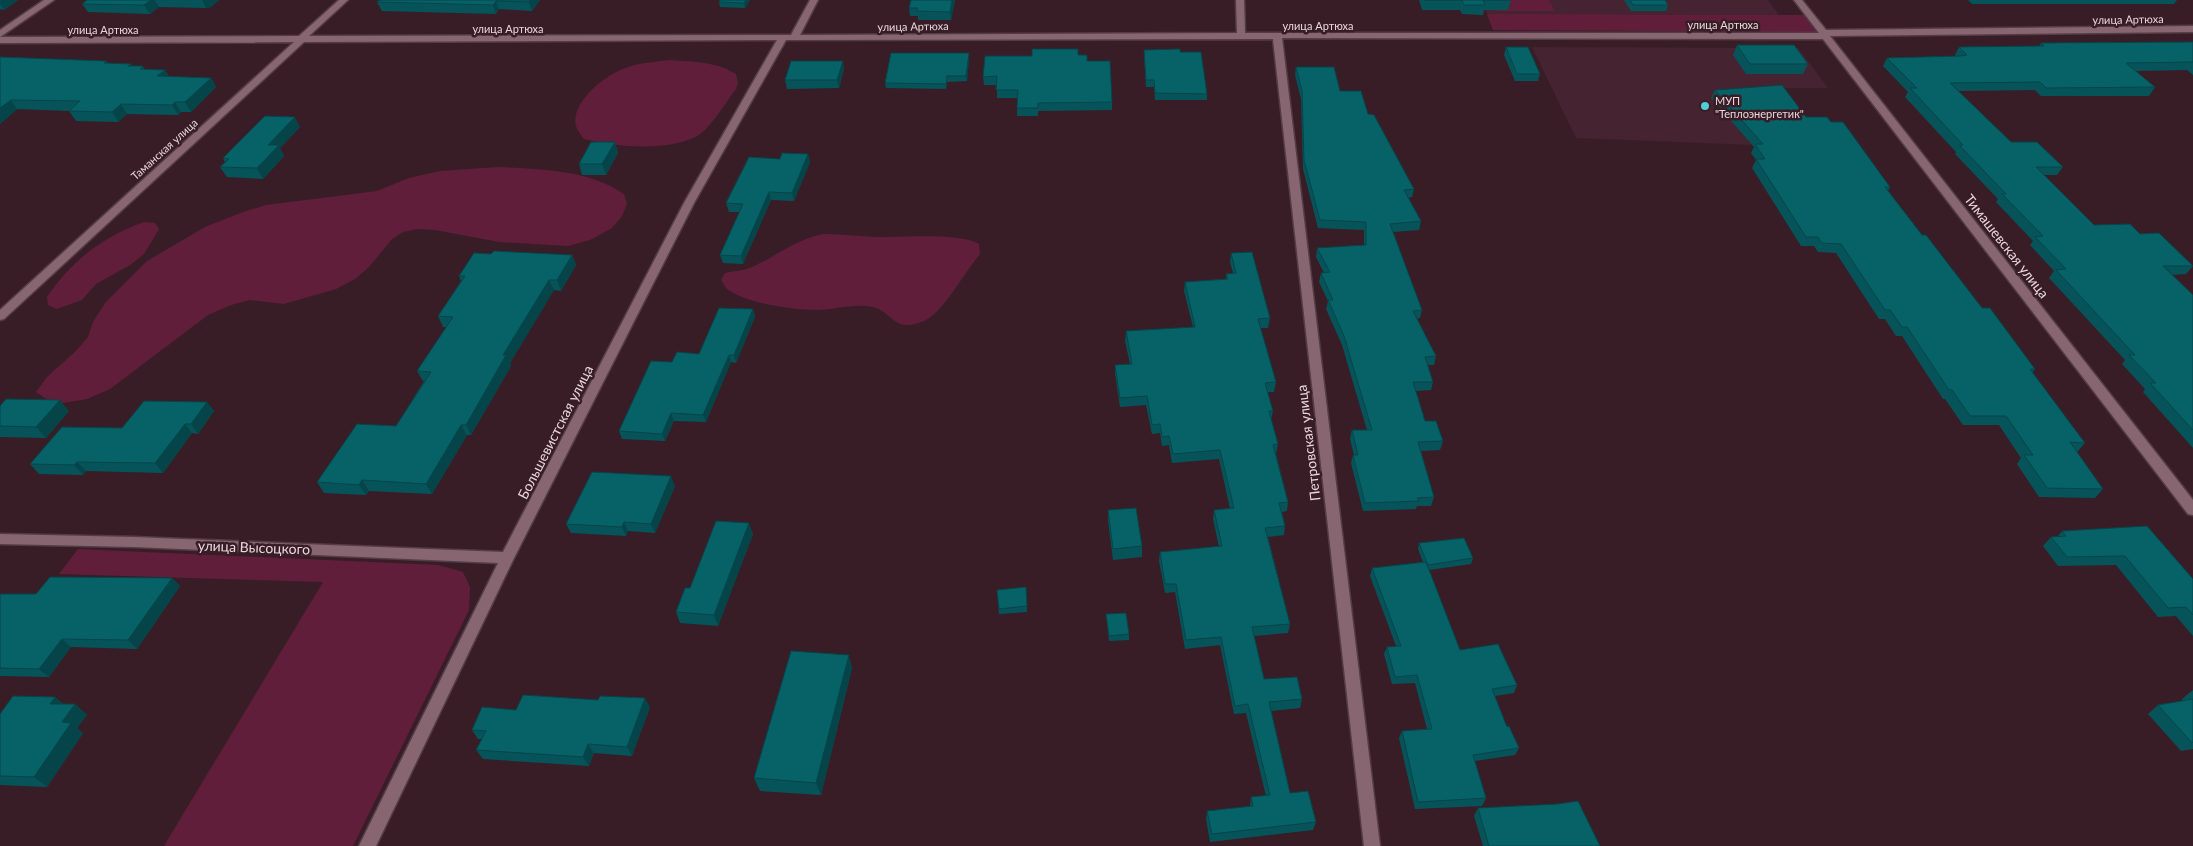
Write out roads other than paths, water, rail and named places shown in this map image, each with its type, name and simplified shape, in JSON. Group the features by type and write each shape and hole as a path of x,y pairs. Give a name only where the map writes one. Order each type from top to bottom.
{"street":[{"path":"0,34 50,0"},
{"name":"Таманская улица","path":"0,316 344,0"},
{"name":"Большевистская улица","path":"367,846 507,558 689,203 788,39 814,0"},
{"path":"1240,0 1241,36"},
{"name":"Тимашевская улица","path":"1798,0 2193,510"},
{"name":"улица Артюха","path":"0,40 1824,35 2193,29"},
{"name":"Петровская улица","path":"1277,36 1372,846"},
{"name":"улица Высоцкого","path":"0,539 134,542 507,558"}],"place":[{"name":"МУП \"Теплоэнергетик\"","path":"1705,106"}]}
